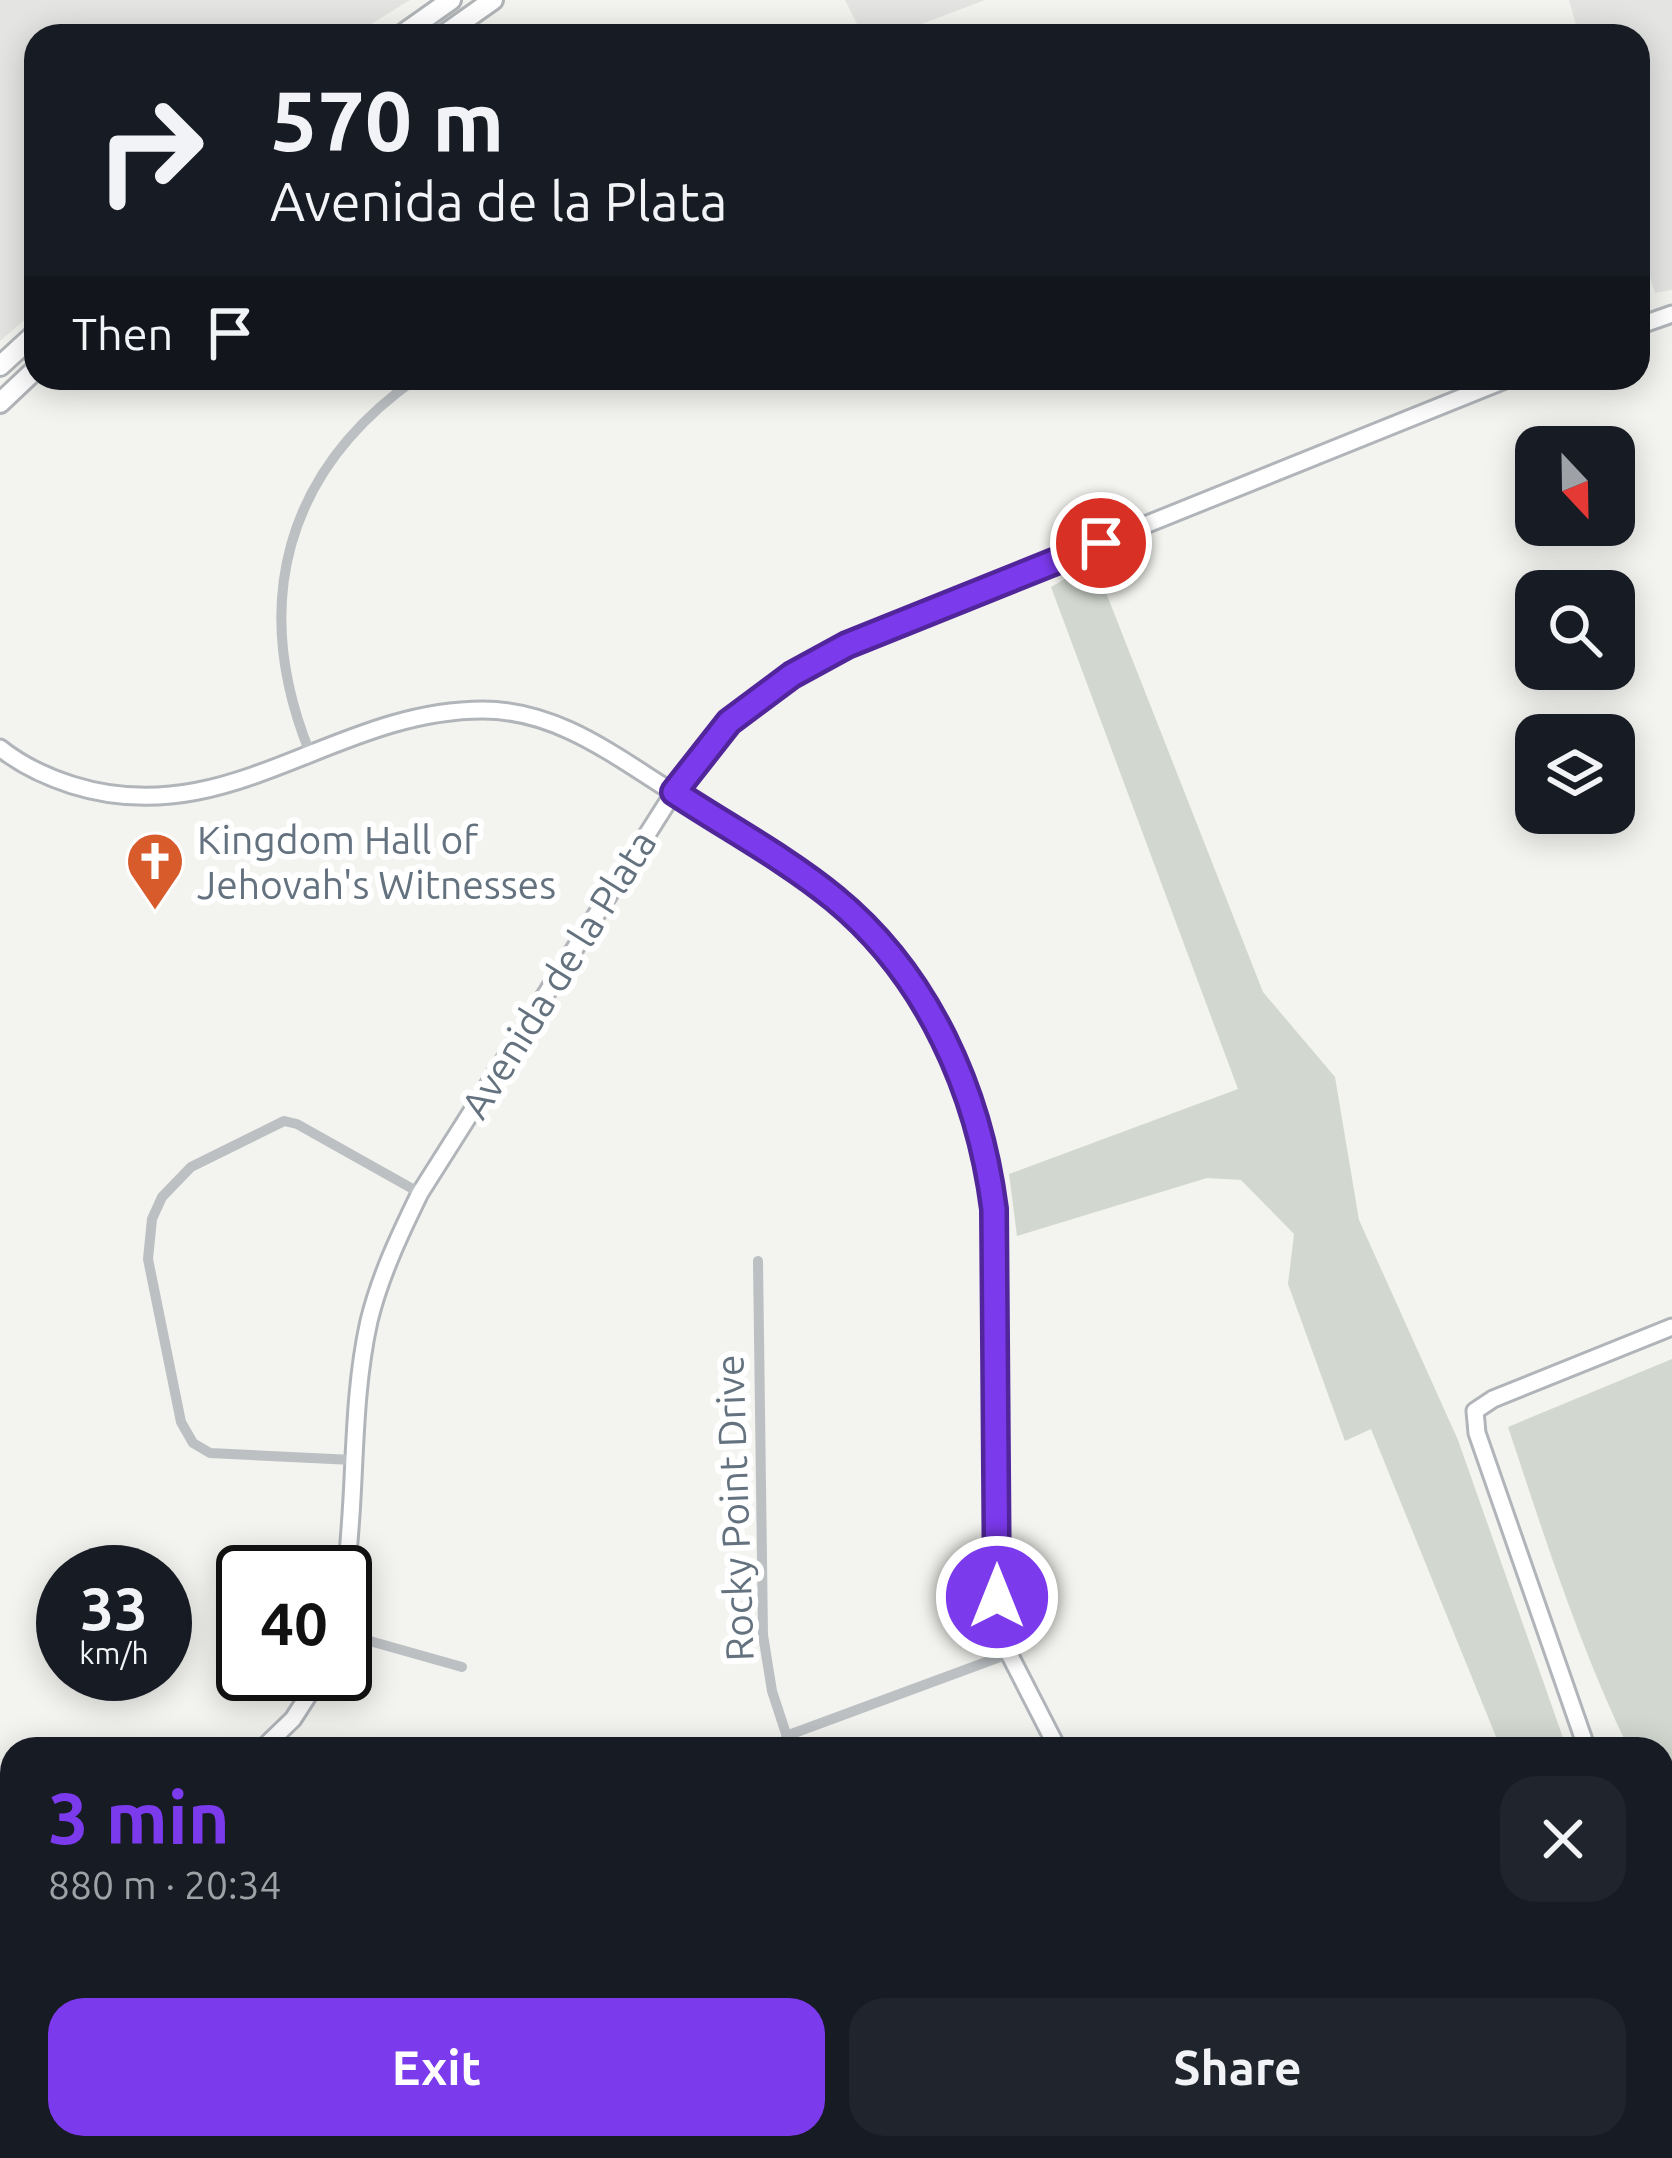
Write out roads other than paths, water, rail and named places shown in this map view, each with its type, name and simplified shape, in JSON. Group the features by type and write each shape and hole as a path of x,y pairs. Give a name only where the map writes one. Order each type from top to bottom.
{"main road":[{"path":"417,24 451,0"},
{"path":"459,24 493,0"},
{"path":"0,366 24,344"},
{"path":"0,403 24,380"}],"street":[{"path":"310,753 282,660 279,608 286,564 307,500 333,454 400,390"},
{"name":"Avenida de la Plata","path":"347,1545 359,1378 390,1253 420,1192 709,743 742,711 792,675 847,645 1480,390"},
{"path":"0,748 58,780 102,794 145,798 217,789 398,721 437,712 523,714 587,737 802,875 864,925 910,981 935,1022 987,1154 994,1209 1001,1638 1052,1737"},
{"path":"353,1460 210,1453 193,1443 182,1422 148,1259 152,1219 162,1197 191,1167 284,1121 420,1192"},
{"name":"Rocky Point Drive","path":"758,1261 763,1635 772,1691 787,1737"},
{"path":"1583,1737 1477,1432 1475,1412 1493,1399 1672,1327"},
{"path":"372,1642 462,1667"},
{"path":"804,1737 1008,1654"},
{"path":"274,1737 305,1701"}],"place":[{"name":"Kingdom Hall of Jehovah's Witnesses","path":"155,912"}]}
